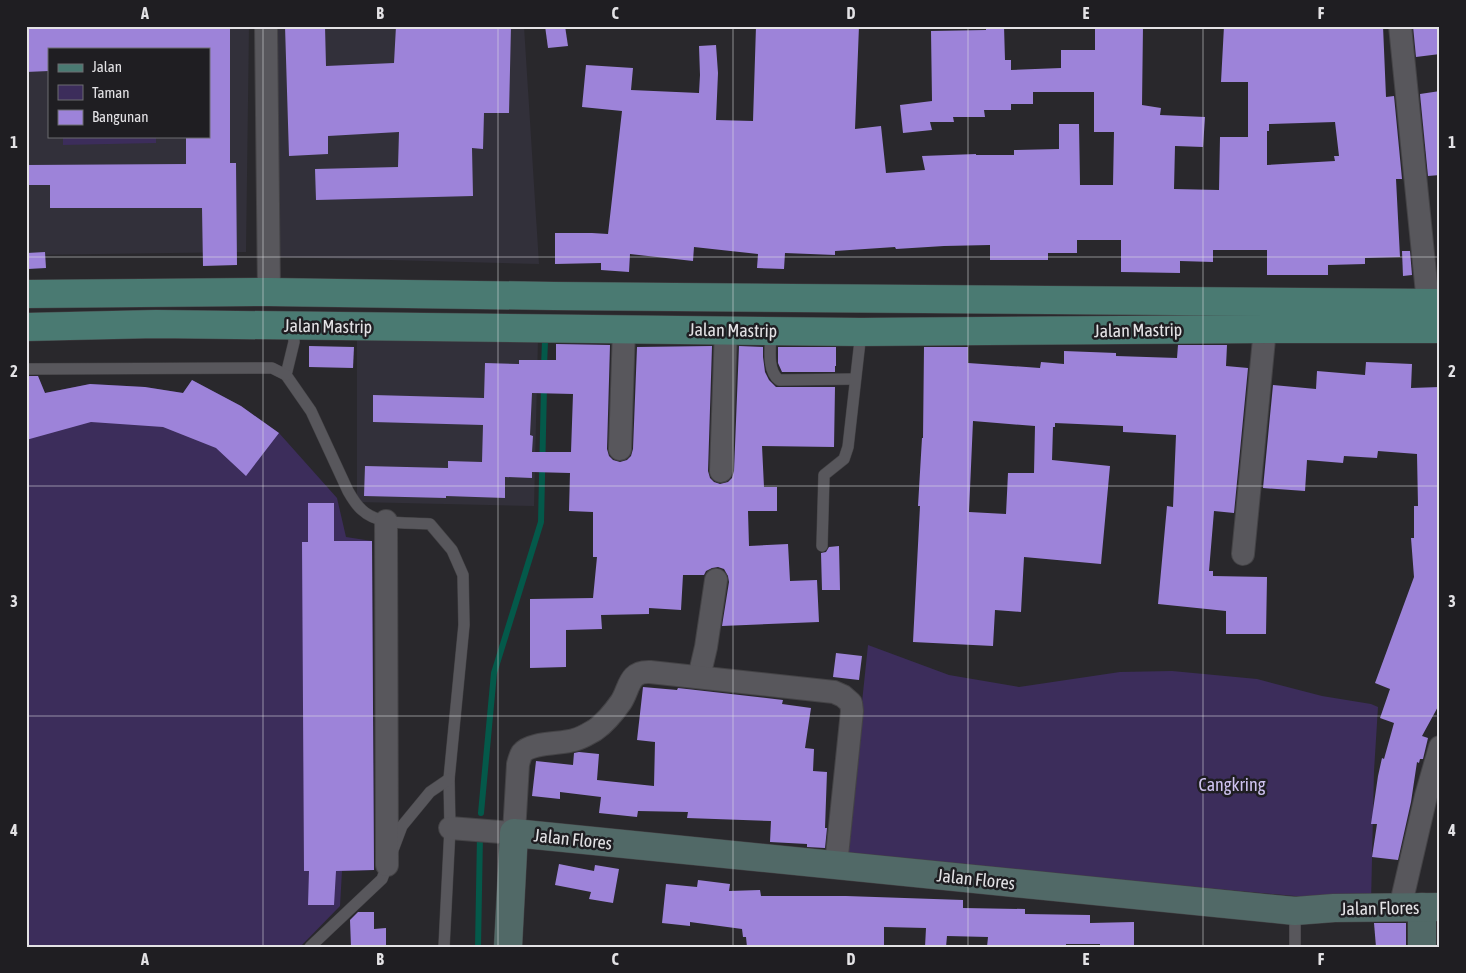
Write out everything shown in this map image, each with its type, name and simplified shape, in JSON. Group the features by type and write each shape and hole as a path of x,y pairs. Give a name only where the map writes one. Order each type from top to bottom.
{"main road":[{"name":"Jalan Mastrip","path":"26,294 269,292 1434,303"},
{"path":"1137,301 1138,330"},
{"name":"Jalan Mastrip","path":"26,327 156,324 861,332 1265,329 1440,330"}],"street":[{"path":"266,26 269,292"},
{"path":"1400,26 1434,303"},
{"path":"620,449 624,329"},
{"path":"721,471 726,329"},
{"path":"1243,554 1265,329"},
{"path":"386,521 387,865"},
{"path":"699,677 706,647 716,580"},
{"path":"508,947 511,833 518,764 522,754 537,746 585,736 597,728 608,718 622,700 630,683 637,674 643,672 834,692 843,696 851,703 852,712 836,865"},
{"path":"1422,947 1421,907 1426,796 1438,753"},
{"path":"452,829 511,833"},
{"name":"Jalan Flores","path":"511,833 1295,911 1334,908 1421,907"}],"lane":[{"path":"286,375 294,342 293,325"},
{"path":"771,330 772,368 775,377 779,380 855,379"},
{"path":"822,546 824,475 844,459 848,447 861,332"},
{"path":"26,369 272,368 286,375 311,410 348,491 362,511 379,520 430,524 452,550 463,575 464,625 450,779 452,829 444,947"},
{"path":"310,947 382,879 402,826 430,792 450,779"},
{"path":"1295,911 1295,947"}],"shaded area":[{"path":"26,26 249,26 246,252 26,255"},
{"path":"278,26 524,26 539,264 278,257"},
{"path":"538,339 534,506 357,502 357,340"}],"green space":[{"path":"63,138 156,138 156,143 63,145"},
{"path":"38,376 45,393 90,384 145,387 183,393 192,380 241,406 279,433 337,498 346,537 372,541 374,870 342,871 340,906 300,947 26,947 26,382"},
{"name":"Cangkring","path":"868,645 949,675 1019,687 1120,672 1172,671 1257,679 1322,696 1371,704 1378,707 1374,771 1371,903 846,855"}],"building":[{"path":"26,26 230,26 230,163 236,163 237,265 203,266 202,208 50,208 50,185 26,185 26,165 186,164 186,138 210,138 210,48 48,48 48,71 26,72"},
{"path":"285,26 325,26 326,66 394,63 396,26 511,26 509,113 484,113 483,149 472,148 473,196 316,200 315,169 398,167 399,132 328,136 328,154 289,156"},
{"path":"545,26 565,26 568,46 548,48"},
{"path":"756,26 859,26 855,129 881,126 886,173 925,170 922,156 1014,155 1014,150 1059,149 1059,124 1079,124 1080,185 1113,185 1114,132 1094,132 1094,92 1033,92 1033,104 1011,104 1011,110 984,110 985,117 953,117 954,122 930,122 932,130 903,133 900,105 932,101 931,31 986,30 986,26 1004,26 1005,60 1011,60 1011,70 1061,68 1061,50 1095,50 1095,26 1143,26 1142,105 1161,108 1160,115 1205,117 1203,147 1175,146 1174,189 1219,190 1220,137 1248,137 1248,82 1221,82 1224,26 1310,28 1310,26 1383,26 1386,97 1394,96 1402,179 1396,179 1400,257 1365,258 1365,264 1328,265 1328,275 1267,275 1267,250 1213,250 1213,262 1180,261 1180,273 1121,272 1121,240 1077,240 1077,253 1048,253 1048,260 990,260 990,245 896,249 895,247 835,251 835,255 785,253 784,269 757,268 758,254 694,247 693,261 630,254 629,272 601,270 601,263 555,264 555,233 608,234 622,111 582,107 586,65 633,68 631,90 699,93 699,46 716,45 718,73 716,120 753,121","holes":["1335,122 1339,156 1334,156 1335,161 1267,165 1267,131 1269,131 1269,124"]},
{"path":"1413,26 1440,26 1440,54 1416,57"},
{"path":"1440,91 1440,175 1428,176 1420,94"},
{"path":"1402,251 1410,251 1412,275 1403,276"},
{"path":"45,252 46,268 28,269 27,253"},
{"path":"556,344 610,345 607,449 609,456 613,460 620,462 627,460 631,456 633,449 637,347 712,346 708,471 710,478 720,484 728,482 732,478 734,471 739,346 763,347 765,372 769,380 776,387 835,387 834,447 762,446 764,487 777,487 777,511 748,511 749,546 788,544 790,581 817,580 819,622 722,626 729,582 724,569 718,567 706,571 704,575 683,575 681,610 649,608 649,614 601,615 602,629 566,630 566,667 530,668 530,599 593,598 597,557 593,557 593,512 569,511 570,473 532,472 532,478 505,477 505,498 364,496 365,466 448,468 448,461 482,462 483,425 373,422 373,395 484,398 485,363 519,364 519,360 556,360","holes":["532,393 573,394 571,452 532,452 533,436 530,435"]},
{"path":"1178,345 1227,345 1226,366 1248,368 1234,513 1214,511 1209,571 1213,571 1213,576 1267,577 1266,634 1226,634 1226,611 1158,604 1167,506 1173,507 1176,435 1123,432 1123,426 1055,423 1055,427 1053,427 1052,460 1110,466 1101,564 1024,557 1021,612 995,610 993,646 913,642 920,506 918,506 923,438 924,347 968,347 968,363 1040,368 1041,362 1064,364 1064,351 1116,353 1116,356 1177,358","holes":["973,421 1035,426 1034,473 1008,473 1006,514 969,512"]},
{"path":"309,346 354,347 353,368 309,367"},
{"path":"778,347 836,347 835,372 782,372 778,363"},
{"path":"1366,362 1412,364 1411,388 1440,387 1440,703 1422,736 1428,738 1423,759 1420,759 1419,763 1417,762 1411,802 1398,860 1372,857 1377,824 1371,824 1378,776 1394,723 1380,718 1390,689 1375,683 1414,577 1411,538 1414,538 1414,506 1418,506 1417,454 1378,451 1377,458 1344,456 1343,463 1307,460 1305,491 1263,488 1273,385 1316,389 1317,371 1365,375"},
{"path":"26,376 38,376 45,393 90,384 145,387 183,393 192,380 241,406 279,433 246,476 216,448 163,427 91,422 26,440"},
{"path":"308,503 334,503 334,541 372,541 374,870 336,871 334,905 308,905 309,871 304,871 302,542 308,542"},
{"path":"839,546 840,590 822,590 821,553 826,552 829,547"},
{"path":"836,653 862,656 859,680 833,677"},
{"path":"643,687 677,690 678,688 783,700 782,704 811,708 805,748 814,749 813,771 827,772 825,848 807,847 807,844 770,842 771,821 687,818 688,812 638,811 637,817 599,813 601,797 560,792 560,799 532,796 536,761 573,765 574,753 579,752 599,754 597,780 654,786 655,742 637,740"},
{"path":"559,864 594,871 595,865 619,869 613,903 589,899 591,892 555,885"},
{"path":"698,880 730,884 729,891 760,890 761,896 846,896 963,900 963,908 1025,909 1025,914 1090,915 1090,923 1134,922 1134,947 1066,944 1066,947 987,947 988,937 947,936 946,947 925,947 926,928 884,927 884,947 863,947 863,945 747,947 746,937 743,937 742,929 690,922 690,926 662,923 666,884 697,887"},
{"path":"358,912 374,912 374,929 386,928 386,947 351,947 350,920"},
{"path":"1374,923 1406,923 1406,947 1376,947"}],"waterway":[{"path":"544,367 545,341"},
{"path":"481,813 494,673 541,522 544,387"},
{"path":"478,947 480,835"}]}
